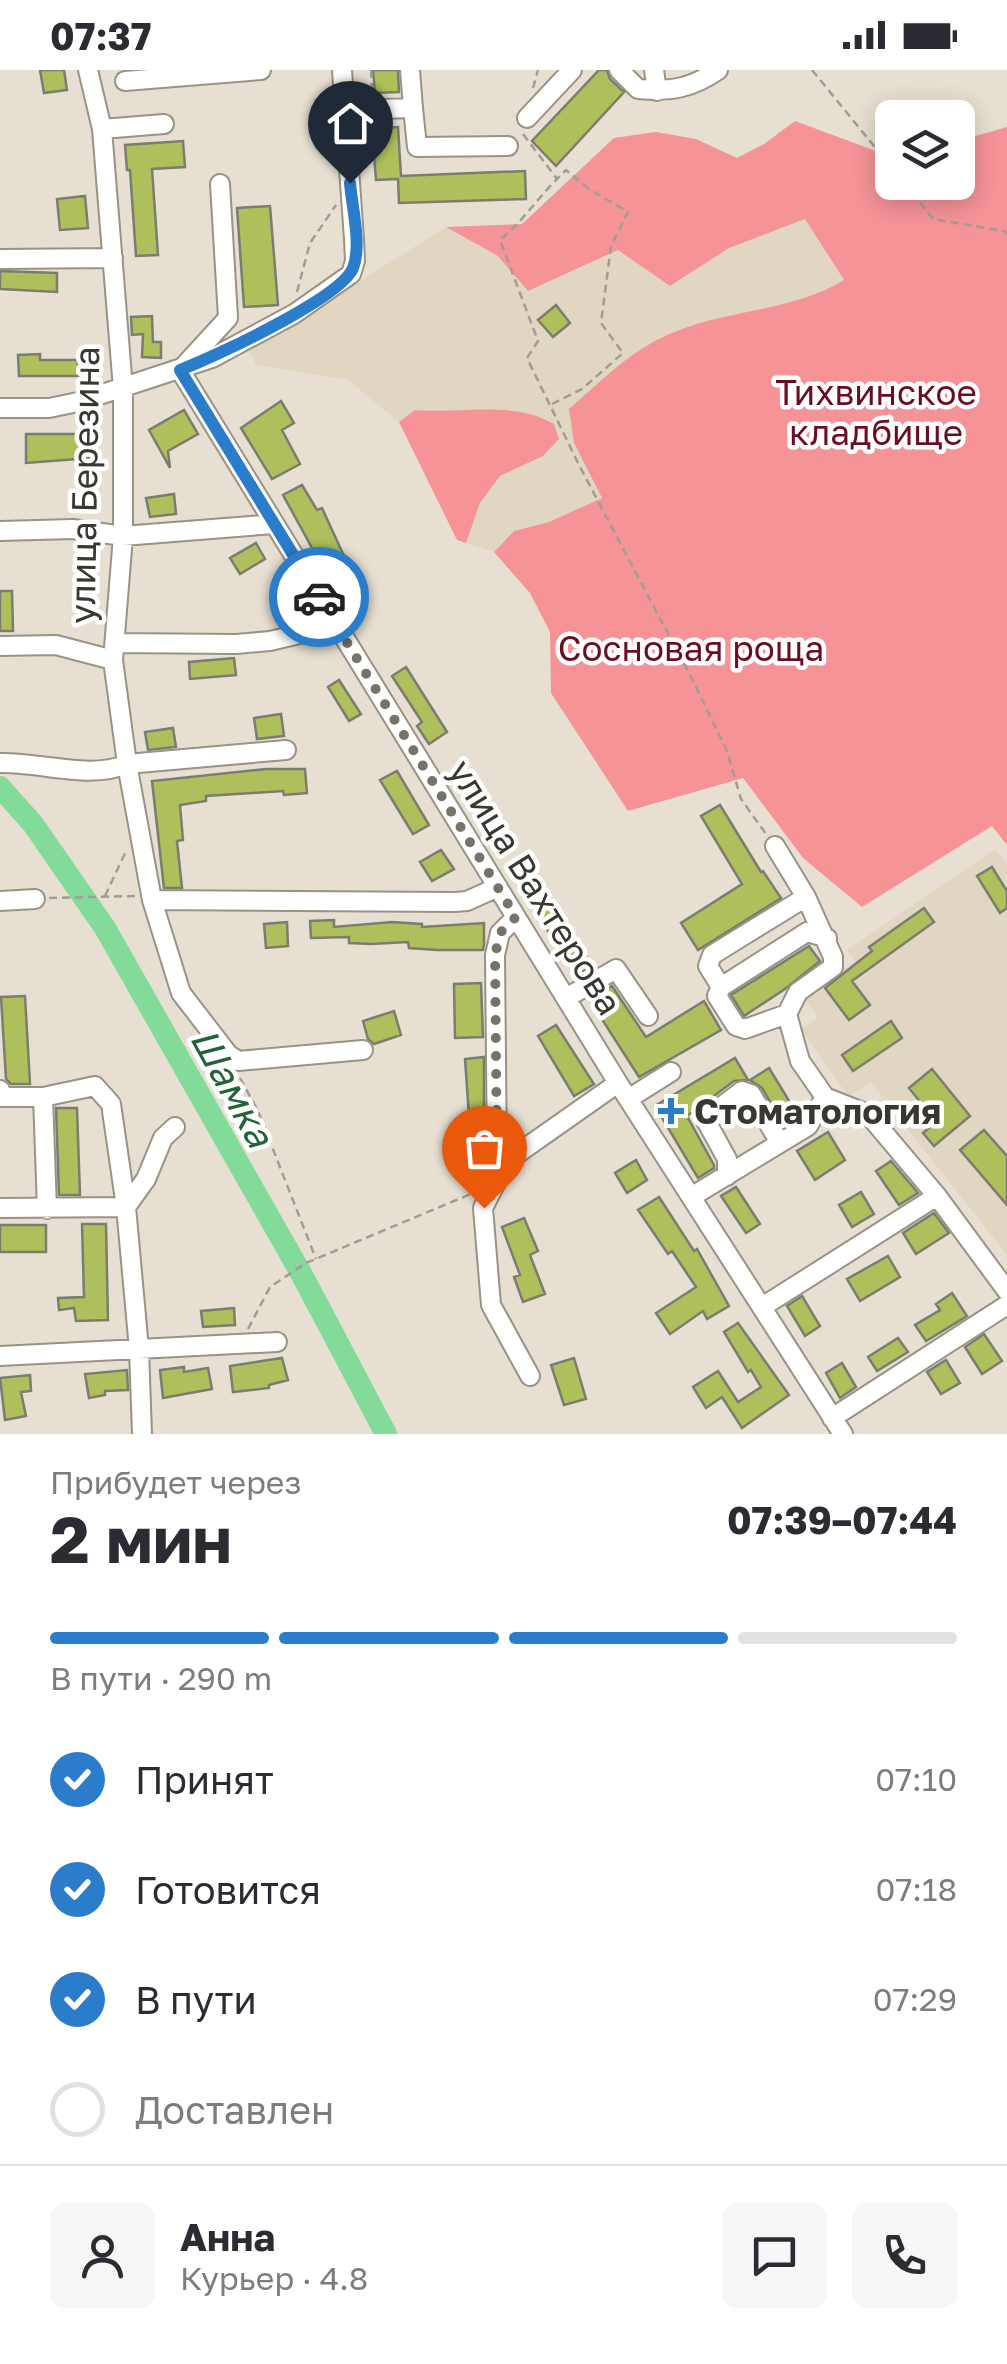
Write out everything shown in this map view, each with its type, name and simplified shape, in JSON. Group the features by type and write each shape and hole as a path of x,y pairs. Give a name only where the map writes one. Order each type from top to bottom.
{"street":[{"name":"улица Березина","path":"88,70 102,129 123,389 124,536 114,652 127,764 152,900 181,993 228,1054"},
{"path":"125,82 261,70"},
{"path":"0,408 49,408 123,389 212,358 294,314 351,274 355,260 342,70"},
{"path":"410,70 418,147 508,146"},
{"path":"523,124 572,70"},
{"path":"619,70 638,89 656,90 696,85 718,70"},
{"path":"654,70 656,90"},
{"path":"346,110 413,108"},
{"path":"102,129 164,124"},
{"path":"180,370 228,318 220,184"},
{"path":"0,258 113,258"},
{"name":"улица Вахтерова","path":"180,370 623,1091 843,1434"},
{"path":"0,530 73,530 124,536 274,524"},
{"path":"0,646 56,645 114,652 270,641 337,625"},
{"path":"0,763 28,762 108,772 127,764 286,750"},
{"path":"775,846 827,938 832,967 798,992 787,1014 800,1061 825,1097 868,1114 1007,1291"},
{"path":"152,900 455,902 498,887"},
{"path":"721,987 708,966 712,955 806,897"},
{"path":"0,901 45,899"},
{"path":"501,1174 497,1162 495,955 500,933 516,917"},
{"path":"787,1014 745,1029 736,1026 721,1006 721,987 807,932 827,938"},
{"path":"566,998 616,968 648,1016"},
{"path":"228,1054 238,1061 363,1050"},
{"path":"530,1376 490,1305 484,1208 507,1161 623,1091 671,1072"},
{"path":"0,1078 2,1098 42,1097 95,1086 111,1104 126,1207 142,1434"},
{"path":"727,1176 727,1159 704,1119 742,1091 751,1094 780,1143"},
{"path":"42,1097 47,1209"},
{"path":"691,1198 808,1126 825,1097"},
{"path":"126,1207 146,1179 162,1138 175,1127"},
{"path":"762,1308 936,1196"},
{"path":"0,1208 126,1207"},
{"path":"832,1418 1007,1305"},
{"path":"0,1356 277,1342"}],"path":[{"path":"370,70 374,109"},
{"path":"812,70 875,147"},
{"path":"523,124 557,179"},
{"path":"549,405 582,390 623,353 601,323 611,246 628,212 588,189 566,170 500,240 538,341 528,358 549,405 727,751 741,798 775,846"},
{"path":"297,292 310,243 350,183"},
{"path":"918,200 933,219 1007,234"},
{"path":"104,897 138,824"},
{"path":"45,899 142,896 152,900"},
{"path":"228,1054 258,1111 316,1258"},
{"path":"241,1344 270,1287 306,1262 472,1193 492,1192"}],"shaded area":[{"path":"805,219 844,281 796,303 662,337 574,443 602,498 549,522 514,531 494,552 466,543 480,503 500,476 543,456 559,439 554,424 415,410 399,422 348,380 256,365 250,350 446,227 498,256 529,291 619,250 670,286 729,248"},
{"path":"995,849 1007,865 1007,1255 871,1083 848,1096 801,1030 818,1017 803,997 855,962 847,950"}],"green space":[{"path":"795,121 875,151 875,200 975,200 975,136 1007,127 1007,845 992,826 862,907 803,858 743,778 628,811 551,693 550,632 530,593 494,552 514,531 549,522 602,498 574,443 569,409 624,361 683,329 800,299 844,280 805,219 729,248 670,286 618,250 528,291 498,256 446,227 522,224 614,138 656,132 696,139 737,158"},
{"path":"415,410 522,412 554,424 559,439 543,456 500,476 480,503 466,543 457,540 399,422"}],"building":[{"path":"40,70 64,70 67,90 44,93"},
{"path":"373,70 398,70 399,92 375,93"},
{"path":"599,70 607,70 610,79 624,92 556,166 532,141"},
{"path":"398,127 401,176 525,171 526,199 399,203 398,179 376,180 372,129"},
{"path":"183,141 185,167 152,169 158,255 136,256 125,145"},
{"path":"85,196 88,228 60,230 57,199"},
{"path":"270,206 278,305 244,307 237,208"},
{"path":"0,271 57,273 57,292 0,289"},
{"path":"556,305 570,323 553,337 538,320"},
{"path":"152,316 153,342 161,342 161,358 142,357 143,334 132,335 131,317"},
{"path":"40,354 40,360 78,360 78,376 19,376 18,355"},
{"path":"281,401 294,423 282,430 300,464 272,479 241,428"},
{"path":"184,410 198,434 168,451 170,468 149,430"},
{"path":"26,434 89,434 90,458 26,463"},
{"path":"302,485 317,510 322,508 349,567 328,577 283,495"},
{"path":"174,494 176,514 150,517 146,498"},
{"path":"256,543 265,559 240,574 230,558"},
{"path":"0,591 12,591 13,631 0,631"},
{"path":"234,658 236,675 190,679 189,662"},
{"path":"406,667 447,732 429,744 417,726 422,722 392,676"},
{"path":"339,680 361,714 349,721 328,687"},
{"path":"281,714 284,736 257,739 254,718"},
{"path":"173,728 176,747 148,750 145,732"},
{"path":"266,769 305,769 307,793 206,796 206,801 180,805 183,840 177,841 182,888 164,888 152,781"},
{"path":"397,771 429,825 413,834 380,780"},
{"path":"720,805 781,898 698,950 681,923 742,884 701,816"},
{"path":"441,850 454,869 432,881 420,862"},
{"path":"992,867 1007,891 1007,908 1000,913 977,876"},
{"path":"553,904 592,964 577,975 536,913"},
{"path":"924,908 934,922 852,981 870,1005 849,1020 825,988 872,951 869,947"},
{"path":"334,920 334,927 392,922 422,927 484,923 484,945 483,950 437,950 409,948 408,942 371,944 349,943 349,937 311,938 310,921"},
{"path":"287,922 288,946 266,948 264,924"},
{"path":"809,946 820,961 744,1016 731,995"},
{"path":"481,983 483,1037 455,1038 454,984"},
{"path":"612,986 646,1037 704,1001 721,1030 639,1077 589,999"},
{"path":"25,996 30,1084 11,1084 6,1079 1,997"},
{"path":"394,1011 401,1035 374,1044 368,1039 363,1021"},
{"path":"891,1021 902,1038 853,1071 842,1055"},
{"path":"556,1025 594,1084 574,1096 538,1036"},
{"path":"484,1057 484,1115 469,1116 465,1059"},
{"path":"735,1058 748,1080 734,1081 687,1116 714,1165 698,1178 655,1106"},
{"path":"769,1068 799,1117 784,1126 762,1088 750,1080"},
{"path":"932,1069 970,1116 934,1146 923,1133 936,1122 909,1088"},
{"path":"56,1108 77,1108 80,1195 59,1195"},
{"path":"984,1130 1007,1156 1007,1205 960,1150"},
{"path":"828,1132 845,1160 815,1180 797,1151"},
{"path":"636,1160 647,1180 627,1193 615,1173"},
{"path":"891,1161 918,1193 899,1205 876,1171"},
{"path":"736,1187 760,1224 746,1233 721,1196"},
{"path":"861,1192 874,1214 852,1227 839,1205"},
{"path":"659,1197 694,1251 697,1249 729,1306 707,1319 703,1311 670,1334 656,1313 696,1287 638,1210"},
{"path":"934,1213 949,1233 916,1254 903,1233"},
{"path":"524,1218 538,1251 530,1255 545,1294 523,1302 514,1277 520,1275 502,1227"},
{"path":"82,1224 106,1224 108,1320 76,1321 74,1308 59,1310 58,1298 84,1297"},
{"path":"0,1225 46,1225 46,1252 0,1252"},
{"path":"888,1256 900,1277 860,1301 847,1279"},
{"path":"952,1293 967,1316 926,1341 915,1325 940,1310 936,1304"},
{"path":"802,1296 820,1326 805,1336 787,1306"},
{"path":"234,1308 235,1325 203,1327 201,1311"},
{"path":"738,1323 789,1395 742,1428 722,1397 706,1408 693,1387 718,1371 738,1402 761,1387 724,1332"},
{"path":"984,1334 1002,1361 982,1374 965,1347"},
{"path":"898,1338 908,1352 877,1371 868,1357"},
{"path":"282,1358 288,1380 269,1388 233,1392 230,1366"},
{"path":"574,1358 586,1399 564,1405 551,1365"},
{"path":"946,1360 960,1383 941,1394 927,1372"},
{"path":"842,1363 856,1387 840,1398 826,1373"},
{"path":"184,1367 184,1372 208,1368 212,1389 163,1398 160,1370"},
{"path":"127,1370 128,1390 105,1391 105,1395 89,1398 85,1374"},
{"path":"30,1375 31,1391 21,1392 26,1416 5,1420 0,1378"}],"waterway":[{"name":"Шамка","path":"0,787 33,824 105,928 302,1275 386,1434"}],"way so far":[{"path":"319,597 516,917 500,933 495,955 497,1162 501,1174 484,1208"}],"place":[{"name":"Стоматология","path":"671,1111"}],"route":[{"path":"319,597 180,370 212,358 294,314 351,274 355,260 350,183"}],"park label":[{"name":"Тихвинское кладбище","path":"876,412"},
{"name":"Сосновая роща","path":"691,648"}]}
